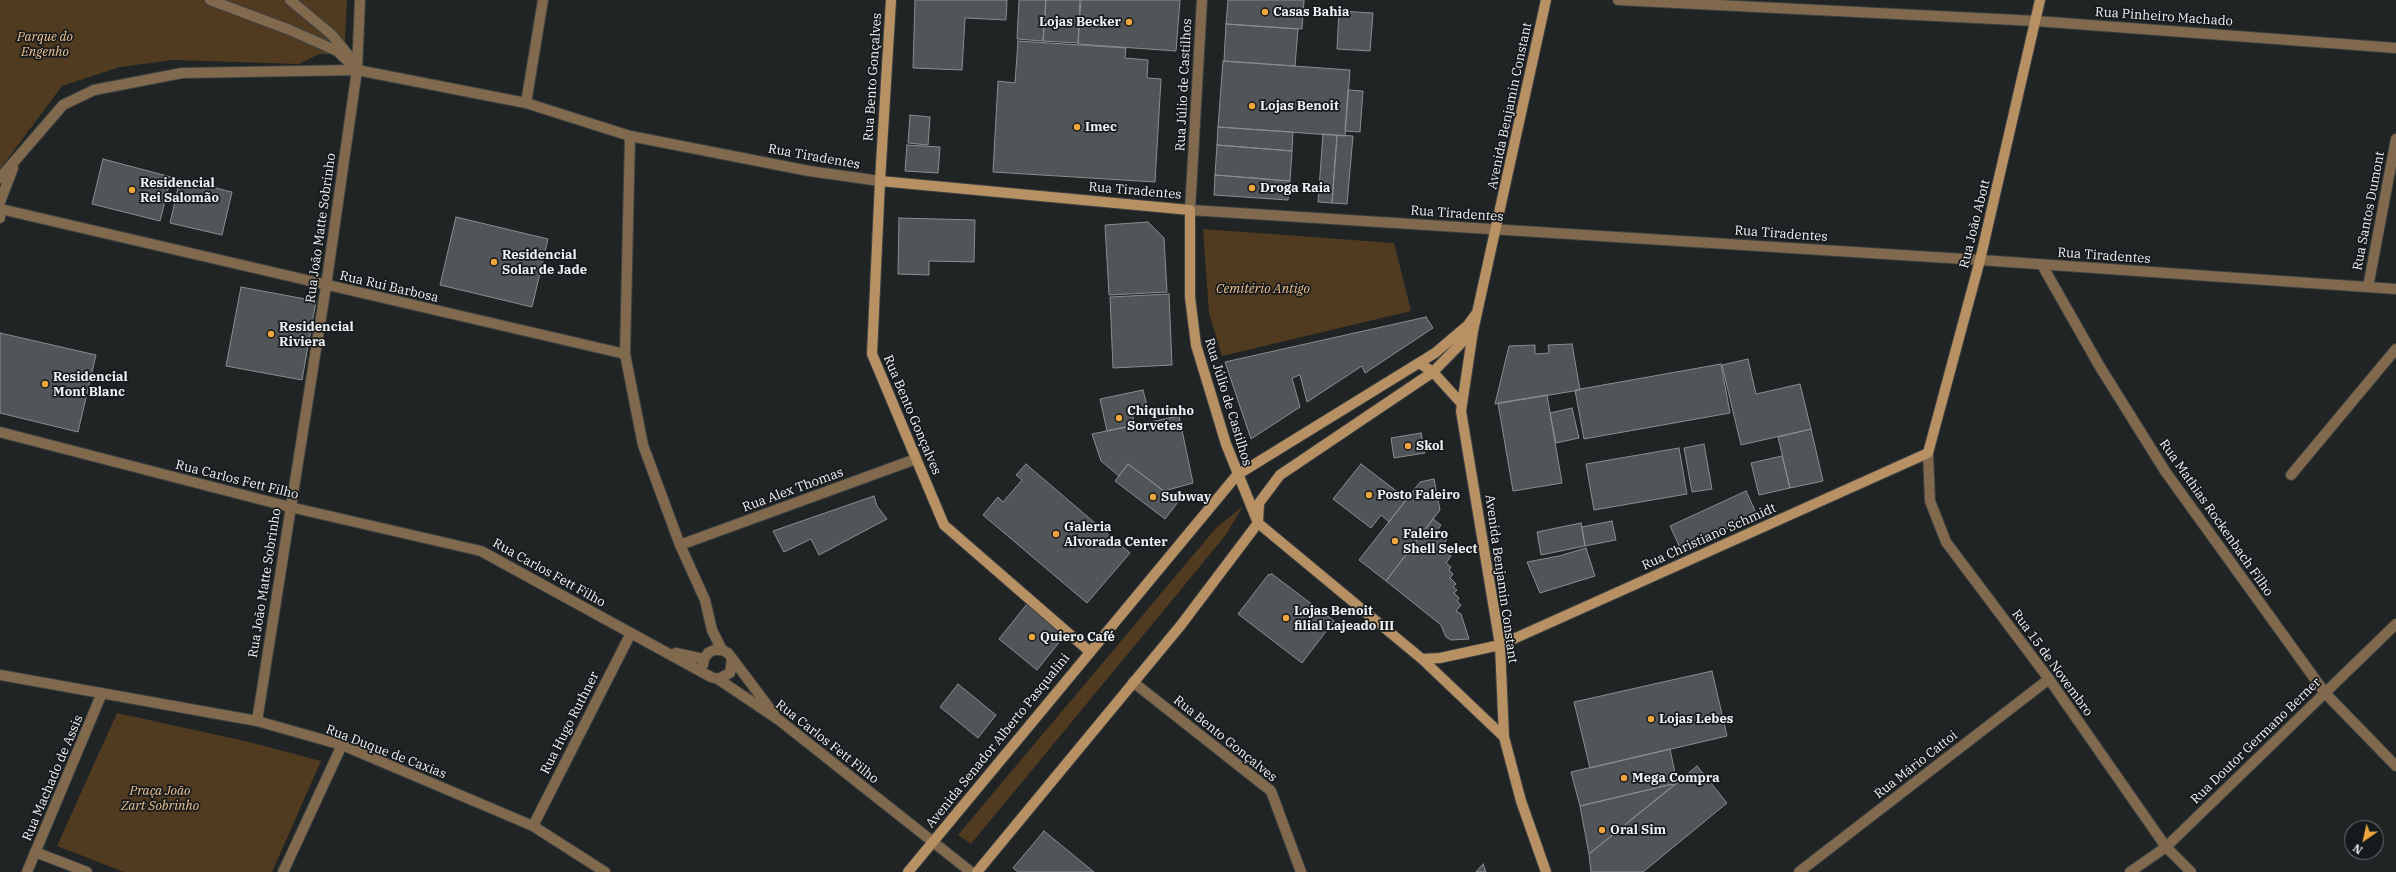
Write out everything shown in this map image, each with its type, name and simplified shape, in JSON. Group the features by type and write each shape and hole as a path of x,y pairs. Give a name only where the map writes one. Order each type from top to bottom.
{"main road":[{"name":"Rua Bento Gonçalves","path":"892,0 880,181 872,354 944,525 1089,651"},
{"name":"Avenida Benjamin Constant","path":"1546,0 1474,331 1462,404 1500,645 1504,737 1521,801 1546,872"},
{"name":"Rua João Abott","path":"1928,453 1980,260 2040,0"},
{"name":"Rua Tiradentes","path":"880,181 1190,210"},
{"name":"Rua Júlio de Castilhos","path":"1190,210 1190,297 1196,345 1237,474 1258,523 1422,659 1504,737"},
{"name":"Avenida Benjamin Constant","path":"1435,353 1468,325 1479,311"},
{"path":"977,872 1181,625 1258,523 1259,503 1280,475 1433,372 1474,331"},
{"name":"Avenida Senador Alberto Pasqualini","path":"908,872 1089,651 1237,474 1435,353"},
{"path":"1419,363 1433,372 1462,404"},
{"name":"Rua Christiano Schmidt","path":"1500,645 1928,453"},
{"path":"1422,659 1440,658 1500,645"}],"street":[{"path":"210,0 290,30 337,51 357,70"},
{"path":"290,0 332,35 357,70"},
{"name":"Rua João Matte Sobrinho","path":"257,721 326,286 357,70 360,0"},
{"path":"526,103 543,0"},
{"name":"Rua Júlio de Castilhos","path":"1190,210 1202,0"},
{"name":"Rua Pinheiro Machado","path":"1618,0 2036,21 2396,48"},
{"name":"Rua Tiradentes","path":"14,164 63,105 94,90 182,73 357,70 526,103 630,136 809,171 880,181"},
{"path":"630,136 625,354 643,445 680,545 705,600 712,630 722,650"},
{"name":"Rua Santos Dumont","path":"2368,287 2396,139"},
{"path":"0,178 14,164"},
{"path":"0,209 14,164"},
{"name":"Rua Rui Barbosa","path":"0,209 32,214 326,286 625,354"},
{"name":"Rua Tiradentes","path":"1190,210 1980,260 2396,289"},
{"name":"Rua Mathias Rockenbach Filho","path":"2042,265 2100,367 2165,471 2325,693 2396,766"},
{"path":"2291,475 2396,349"},
{"name":"Rua Carlos Fett Filho","path":"0,432 290,507 481,551 711,677 718,679 779,720 971,872"},
{"name":"Rua 15 de Novembro","path":"1928,453 1930,501 1946,542 2049,679 2166,847 2191,872"},
{"name":"Rua Alex Thomas","path":"680,545 916,459"},
{"name":"Rua Doutor Germano Berner","path":"2130,872 2166,847 2396,624"},
{"path":"706,673 706,656 712,630"},
{"name":"Rua Hugo Ruthner","path":"533,826 631,633"},
{"path":"662,650 706,656 714,650 722,650 728,653 779,720"},
{"path":"718,679 730,673 733,666 732,659"},
{"name":"Rua Duque de Caxias","path":"0,675 257,721 342,745 533,826 605,872"},
{"name":"Rua Mário Cattoi","path":"1799,872 2049,679"},
{"name":"Rua Bento Gonçalves","path":"1133,682 1271,791 1301,872"},
{"name":"Rua Machado de Assis","path":"27,872 102,693"},
{"path":"283,872 342,745"},
{"path":"35,852 86,872"}],"green space":[{"name":"Parque do Engenho","path":"0,0 347,0 345,39 347,54 319,54 299,64 173,60 120,67 62,86 0,169"},
{"name":"Cemitério Antigo","path":"1203,229 1394,243 1411,311 1222,356 1209,313"},
{"path":"1243,506 1225,536 971,844 958,835 1216,528"},
{"name":"Praça João Zart Sobrinho","path":"117,713 249,742 321,761 272,872 124,872 57,846"}],"building":[{"path":"915,0 1007,0 1006,20 965,18 962,70 913,68"},
{"path":"1019,0 1046,0 1043,41 1017,39"},
{"path":"1046,0 1080,0 1078,43 1043,41"},
{"name":"Lojas Becker","path":"1081,0 1180,0 1176,51 1078,44"},
{"name":"Casas Bahia","path":"1228,0 1304,0 1302,29 1226,24"},
{"path":"1339,11 1373,13 1370,51 1337,49"},
{"path":"1226,24 1298,29 1295,66 1224,61"},
{"name":"Imec","path":"1018,41 1126,48 1125,58 1148,60 1147,78 1161,79 1155,182 993,172 998,81 1015,83"},
{"path":"1223,61 1350,70 1345,136 1218,127"},
{"path":"1348,90 1363,91 1360,132 1345,131"},
{"path":"910,115 930,117 928,145 908,143"},
{"path":"1218,127 1293,132 1292,151 1217,145"},
{"path":"1323,134 1337,135 1332,203 1318,202"},
{"path":"1337,135 1353,136 1347,204 1332,203"},
{"path":"907,145 940,147 938,173 905,171"},
{"path":"1217,145 1292,151 1290,181 1215,175"},
{"name":"Residencial Rei Salomão","path":"103,159 171,177 160,221 92,204"},
{"name":"Droga Raia","path":"1215,175 1290,181 1288,200 1214,195"},
{"path":"180,179 232,192 222,235 170,223"},
{"name":"Residencial Solar de Jade","path":"456,217 548,239 532,307 440,285"},
{"path":"899,218 975,220 974,262 929,261 929,275 898,274"},
{"path":"1148,222 1164,238 1167,292 1109,295 1105,225"},
{"name":"Residencial Riviera","path":"241,287 316,301 302,380 226,366"},
{"path":"1169,294 1172,365 1113,368 1110,297"},
{"path":"1426,317 1433,328 1365,373 1362,366 1307,402 1300,375 1292,378 1300,407 1251,439 1225,362"},
{"name":"Residencial Mont Blanc","path":"0,333 96,355 78,432 0,413"},
{"path":"1572,344 1580,390 1495,404 1509,346 1535,345 1535,354 1549,353 1548,345"},
{"path":"1748,359 1756,394 1800,384 1811,429 1741,445 1722,365"},
{"path":"1721,364 1730,413 1584,439 1575,390"},
{"name":"Chiquinho Sorvetes","path":"1143,390 1147,406 1131,410 1135,425 1107,431 1100,399"},
{"path":"1547,395 1562,483 1513,491 1498,403"},
{"path":"1572,408 1579,438 1556,443 1550,413"},
{"path":"1179,416 1193,483 1164,491 1128,464 1119,476 1101,461 1092,434"},
{"path":"1811,429 1823,481 1790,488 1778,437"},
{"name":"Skol","path":"1421,433 1425,453 1394,458 1391,438"},
{"path":"1704,444 1712,489 1692,492 1684,448"},
{"path":"1679,448 1687,494 1594,510 1586,464"},
{"path":"1782,456 1790,488 1759,495 1751,463"},
{"name":"Galeria Alvorada Center","path":"1026,464 1130,553 1087,603 983,515 998,497 1003,502 1022,480 1016,475"},
{"name":"Subway","path":"1128,464 1178,502 1165,519 1115,481"},
{"name":"Posto Faleiro","path":"1361,464 1407,499 1389,522 1381,515 1371,528 1333,499"},
{"name":"Faleiro Shell Select","path":"1434,479 1440,510 1386,581 1359,560 1420,482"},
{"path":"1746,491 1757,515 1681,550 1670,526"},
{"path":"874,496 877,506 887,519 819,555 811,539 784,552 773,531"},
{"path":"1433,519 1441,525 1437,531 1447,539 1441,548 1451,556 1446,563 1451,567 1449,570 1453,574 1450,578 1456,584 1453,587 1457,590 1454,593 1459,598 1457,601 1461,605 1456,611 1461,614 1469,639 1451,640 1446,637 1441,625 1386,581"},
{"path":"1612,521 1616,540 1585,546 1582,527"},
{"path":"1581,523 1585,546 1541,555 1537,532"},
{"path":"1586,548 1595,576 1540,593 1527,562 1559,556"},
{"name":"Lojas Benoit filial Lajeado III","path":"1272,574 1334,621 1302,663 1238,614 1268,575"},
{"name":"Quiero Café","path":"1027,604 1065,635 1037,670 999,639"},
{"name":"Lojas Lebes","path":"1712,671 1727,736 1590,768 1574,702"},
{"path":"958,684 996,715 978,738 940,707"},
{"name":"Mega Compra","path":"1670,749 1677,783 1580,806 1571,772"},
{"path":"1697,766 1727,803 1643,872 1591,872 1589,854"},
{"name":"Oral Sim","path":"1677,783 1589,854 1580,806"},
{"path":"1044,831 1094,872 1018,872 1013,868"},
{"path":"1483,864 1486,872 1476,872"}],"place":[{"name":"Casas Bahia","path":"1265,12"},
{"name":"Lojas Becker","path":"1129,22"},
{"name":"Lojas Benoit","path":"1252,106"},
{"name":"Imec","path":"1077,127"},
{"name":"Droga Raia","path":"1252,188"},
{"name":"Residencial Rei Salomão","path":"132,190"},
{"name":"Residencial Solar de Jade","path":"494,262"},
{"name":"Residencial Riviera","path":"271,334"},
{"name":"Residencial Mont Blanc","path":"45,384"},
{"name":"Chiquinho Sorvetes","path":"1119,418"},
{"name":"Skol","path":"1408,446"},
{"name":"Posto Faleiro","path":"1369,495"},
{"name":"Subway","path":"1153,497"},
{"name":"Galeria Alvorada Center","path":"1056,534"},
{"name":"Faleiro Shell Select","path":"1395,541"},
{"name":"Lojas Benoit filial Lajeado III","path":"1286,618"},
{"name":"Quiero Café","path":"1032,637"},
{"name":"Lojas Lebes","path":"1651,719"},
{"name":"Mega Compra","path":"1624,778"},
{"name":"Oral Sim","path":"1602,830"}]}
